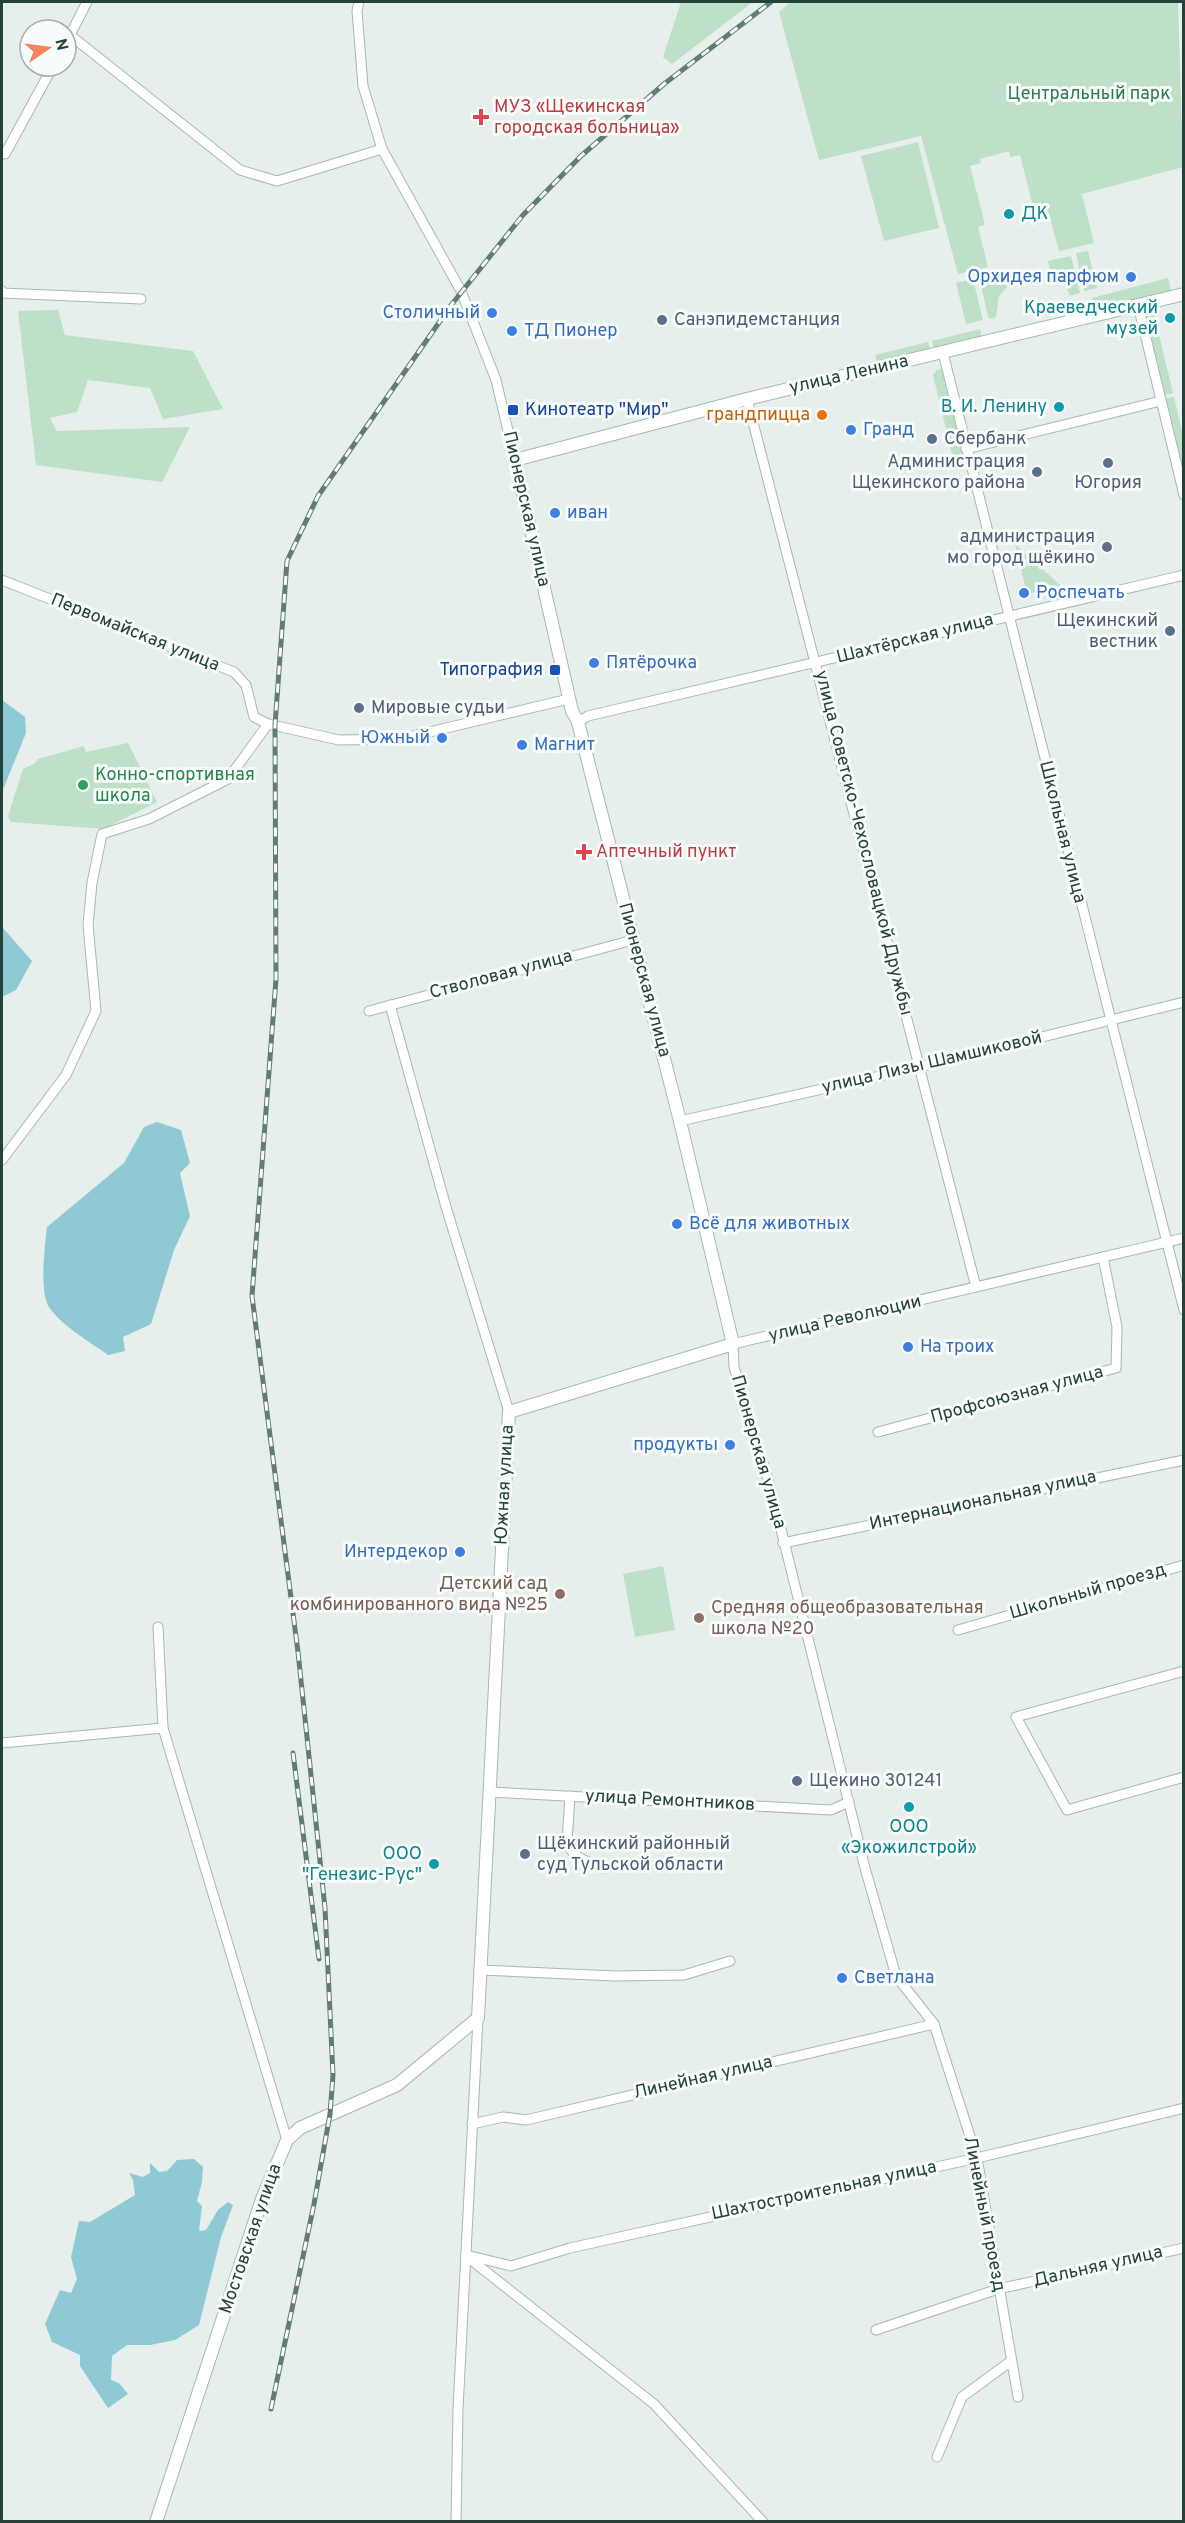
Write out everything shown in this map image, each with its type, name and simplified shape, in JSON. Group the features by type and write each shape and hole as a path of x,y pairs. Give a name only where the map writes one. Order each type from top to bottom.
{"street":[{"path":"78,20 87,2"},
{"name":"Пионерская улица","path":"359,2 357,10 363,86 382,149 461,291 496,380 569,699 578,722 680,1121 733,1344 734,1367 772,1493 849,1802 896,1976"},
{"path":"78,47 240,170 277,181 382,149"},
{"path":"3,154 46,78"},
{"path":"2,291 2,293 141,299"},
{"name":"улица Ленина","path":"515,460 747,399 1184,294"},
{"path":"1138,305 1184,495"},
{"name":"Школьная улица","path":"943,353 1184,1310"},
{"name":"улица Советско-Чехословацкой Дружбы","path":"747,399 817,663 976,1287"},
{"path":"966,449 1161,401"},
{"name":"Шахтёрская улица","path":"578,722 588,716 1184,575"},
{"name":"Первомайская улица","path":"2,580 234,672 246,685 254,717 271,724"},
{"path":"2,1160 66,1075 96,1011 88,925 102,834 149,819 228,779 271,724 339,740 400,739 569,699"},
{"name":"Стволовая улица","path":"369,1011 633,940"},
{"name":"улица Лизы Шамшиковой","path":"680,1121 1184,1002"},
{"name":"Южная улица","path":"390,1005 446,1207 509,1412 478,2018"},
{"name":"улица Революции","path":"509,1412 733,1344 1184,1238"},
{"name":"Профсоюзная улица","path":"878,1432 1116,1368 1117,1327 1103,1257"},
{"name":"Интернациональная улица","path":"783,1543 1184,1460"},
{"name":"Школьный проезд","path":"958,1630 1184,1565"},
{"path":"158,1627 163,1728 287,2140"},
{"path":"1184,1671 1016,1716 1067,1810 1184,1777"},
{"path":"2,1743 163,1728"},
{"name":"улица Ремонтников","path":"489,1792 831,1810 849,1802"},
{"path":"570,1796 567,1842 569,1849 581,1859 605,1868"},
{"path":"479,1970 615,1976 684,1975 730,1961"},
{"name":"Линейный проезд","path":"896,1976 934,2024 977,2158 1018,2397"},
{"path":"456,2522 458,2409 478,2018"},
{"name":"Мостовская улица","path":"156,2522 262,2199 287,2140 300,2128 397,2085 478,2018"},
{"name":"Линейная улица","path":"472,2124 503,2116 526,2121 934,2024"},
{"name":"Шахтостроительная улица","path":"466,2255 511,2266 570,2248 977,2158 1184,2108"},
{"name":"Дальняя улица","path":"876,2330 998,2289 1184,2248"},
{"path":"466,2255 654,2404 764,2522"},
{"path":"937,2457 962,2397 1011,2361"}],"green space":[{"path":"681,2 753,2 672,64 663,57"},
{"name":"Центральный парк","path":"790,2 1178,2 1183,167 1082,194 1094,243 1059,251 1048,211 1035,214 1020,155 1010,157 1009,151 980,159 981,163 970,166 985,225 978,227 988,267 958,274 921,136 819,160 779,12"},
{"path":"918,142 939,228 884,241 861,156"},
{"path":"1088,251 1097,288 1084,291 1076,253"},
{"path":"1071,256 1080,293 1070,296 1065,285 1051,276 1048,261"},
{"path":"1004,272 1007,287 999,296 996,317 989,319 979,278"},
{"path":"1168,278 1172,294 1096,313 1092,298"},
{"path":"973,279 983,320 966,324 956,283"},
{"path":"58,310 65,335 193,351 223,409 163,419 150,388 88,380 77,412 50,418 57,431 190,427 162,482 36,465 18,311"},
{"path":"1154,314 1173,393 1162,396 1143,317"},
{"path":"980,329 982,340 935,352 932,341"},
{"path":"928,342 931,353 878,366 875,355"},
{"path":"944,368 967,463 955,466 933,375 937,370"},
{"path":"1174,397 1183,436 1183,462 1179,464 1163,399"},
{"path":"1015,544 1061,586 1027,594"},
{"name":"Конно-спортивная школа","path":"128,743 157,802 103,829 11,822 8,816 23,769 38,759 84,746 86,752"},
{"path":"663,1566 675,1630 635,1637 623,1574"}],"water":[{"path":"2,700 25,717 26,733 2,792"},
{"path":"2,927 32,961 16,990 2,997"},
{"path":"157,1122 181,1130 190,1163 180,1173 190,1216 174,1250 151,1324 123,1337 125,1351 108,1355 69,1327 49,1307 43,1280 47,1227 124,1163 144,1127"},
{"path":"194,2159 203,2167 197,2201 202,2206 199,2231 206,2230 218,2210 228,2202 233,2205 221,2237 199,2325 175,2340 150,2345 127,2345 112,2356 111,2380 119,2383 128,2394 108,2408 80,2366 80,2355 52,2342 45,2324 60,2290 71,2293 77,2279 71,2257 79,2221 90,2222 135,2195 133,2180 129,2173 143,2177 150,2173 150,2163 159,2172 167,2171 177,2160"}],"railway":[{"path":"271,2409 314,2204 330,2114 333,2075 325,1908 298,1652 252,1296 276,979 275,725 287,561 318,496 452,304 523,215 581,156 664,84 771,2"},
{"path":"293,1753 319,1959"}],"place":[{"name":"МУЗ «Щекинская городская больница»","path":"481,117"},
{"name":"ДК","path":"1009,214"},
{"name":"Орхидея парфюм","path":"1131,277"},
{"name":"Столичный","path":"492,313"},
{"name":"Краеведческий музей","path":"1170,318"},
{"name":"Санэпидемстанция","path":"662,320"},
{"name":"ТД Пионер","path":"512,331"},
{"name":"В. И. Ленину","path":"1059,407"},
{"name":"Кинотеатр \"Мир\"","path":"513,410"},
{"name":"грандпицца","path":"822,415"},
{"name":"Гранд","path":"851,430"},
{"name":"Сбербанк","path":"932,439"},
{"name":"Югория","path":"1108,463"},
{"name":"Администрация Щекинского района","path":"1037,472"},
{"name":"иван","path":"555,513"},
{"name":"администрация мо город щёкино","path":"1107,547"},
{"name":"Роспечать","path":"1024,593"},
{"name":"Щекинский вестник","path":"1170,631"},
{"name":"Пятёрочка","path":"594,663"},
{"name":"Типография","path":"555,670"},
{"name":"Мировые судьи","path":"359,708"},
{"name":"Южный","path":"442,738"},
{"name":"Магнит","path":"522,745"},
{"name":"Конно-спортивная школа","path":"83,785"},
{"name":"Аптечный пункт","path":"584,852"},
{"name":"Всё для животных","path":"677,1224"},
{"name":"На троих","path":"908,1347"},
{"name":"продукты","path":"730,1445"},
{"name":"Интердекор","path":"460,1552"},
{"name":"Детский сад комбинированного вида №25","path":"560,1594"},
{"name":"Средняя общеобразовательная школа №20","path":"699,1618"},
{"name":"Щекино 301241","path":"797,1781"},
{"name":"ООО «Экожилстрой»","path":"909,1807"},
{"name":"Щёкинский районный суд Тульской области","path":"525,1854"},
{"name":"ООО \"Генезис-Рус\"","path":"434,1864"},
{"name":"Светлана","path":"842,1978"}]}
